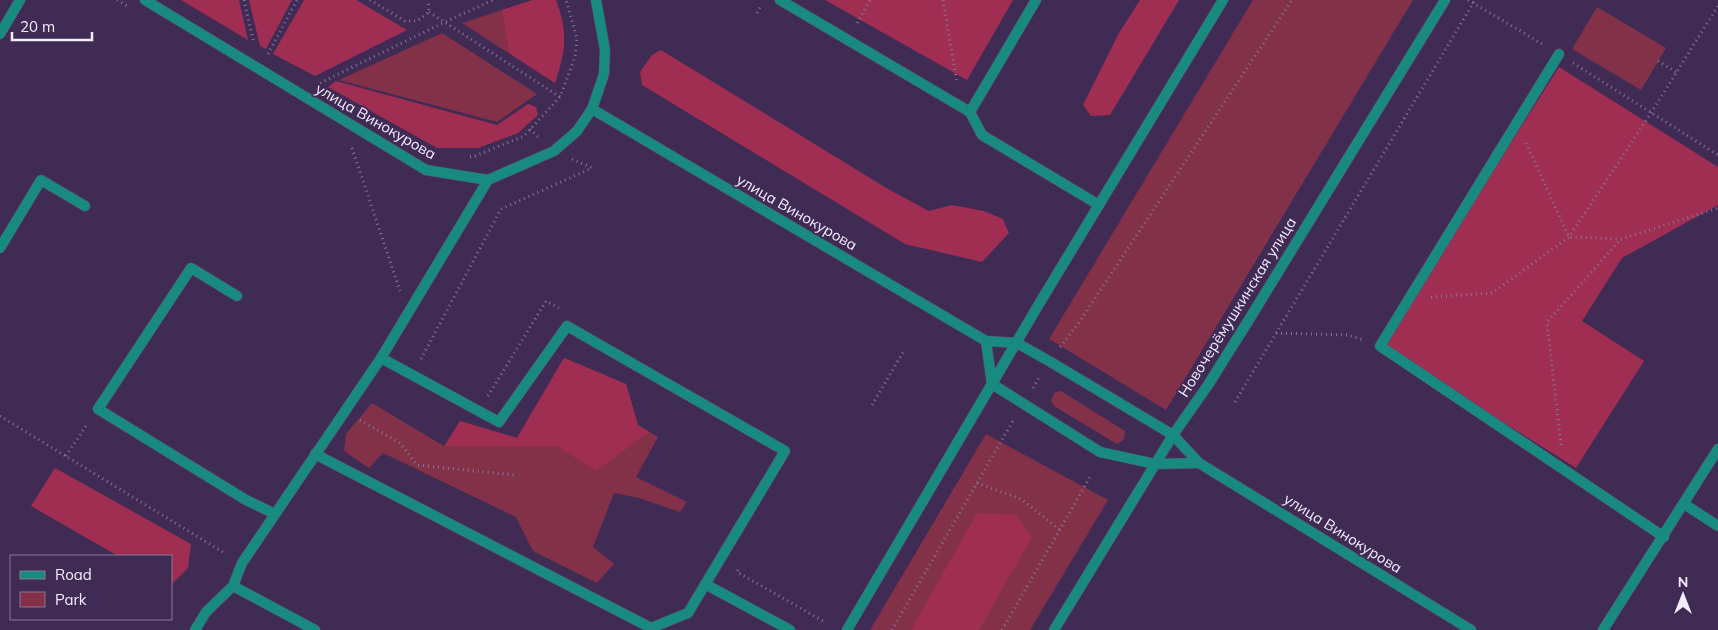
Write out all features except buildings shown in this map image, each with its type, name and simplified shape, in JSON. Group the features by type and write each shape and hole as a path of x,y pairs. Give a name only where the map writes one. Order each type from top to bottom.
{"street":[{"path":"0,34 20,0"},
{"name":"улица Винокурова","path":"146,0 426,170 488,180"},
{"path":"195,630 206,612 233,586 242,563 381,358 488,180 554,152 577,131 592,110 604,74 605,50 596,0"},
{"path":"780,0 966,110 982,135 1099,205"},
{"path":"966,110 1036,0"},
{"path":"847,630 1099,205 1224,0"},
{"name":"Новочерёмушкинская улица","path":"1054,630 1173,435 1208,385 1245,326 1445,0"},
{"path":"1559,54 1380,346 1664,537"},
{"name":"улица Винокурова","path":"592,110 986,341 1017,343 1049,361 1173,435 1199,463 1457,626 1471,630"},
{"path":"0,248 41,180 84,206"},
{"path":"237,296 191,268 98,409 246,500 275,514"},
{"path":"316,454 651,628 688,613 785,451 567,326 499,422 381,358"},
{"path":"986,341 992,384"},
{"path":"992,384 1100,452 1155,464 1199,463"},
{"path":"1603,630 1664,537 1718,449"},
{"path":"1684,504 1718,526"},
{"path":"706,584 790,630"},
{"path":"233,586 315,630"}],"path":[{"path":"244,0 255,45"},
{"path":"264,59 297,0"},
{"path":"370,0 405,21 417,21 429,12"},
{"path":"428,0 429,12"},
{"path":"314,86 493,0"},
{"path":"465,157 475,156 524,136 560,97 575,57 577,38 566,0"},
{"path":"848,40 870,0"},
{"path":"943,0 966,110"},
{"path":"892,630 1049,361 1078,324 1292,0"},
{"path":"1468,0 1474,1 1718,155"},
{"path":"1235,402 1474,1"},
{"path":"1409,299 1492,293 1569,237 1651,113 1718,6"},
{"path":"429,12 560,97"},
{"path":"1658,61 1676,72"},
{"path":"1517,123 1569,237"},
{"path":"350,140 408,313"},
{"path":"420,361 501,209 592,168"},
{"path":"1569,237 1621,240 1718,208"},
{"path":"1564,470 1547,322 1621,240"},
{"path":"487,397 546,301 563,311"},
{"path":"1276,333 1347,335 1380,346"},
{"path":"872,405 905,349"},
{"path":"66,456 98,409"},
{"path":"344,411 400,443 417,465 516,475"},
{"path":"0,416 242,563"},
{"path":"1002,630 1090,477"},
{"path":"977,483 1021,499 1060,530"},
{"path":"742,564 737,572 823,621"}],"green space":[{"path":"533,0 556,0 560,12 564,42 555,83 462,23"},
{"path":"1253,0 1413,0 1166,410 1049,339"},
{"path":"1597,7 1666,48 1641,90 1572,49"},
{"path":"442,33 537,94 497,122 339,80"},
{"path":"564,358 626,384 638,425 658,437 636,477 687,502 680,512 639,498 614,493 593,547 614,564 597,583 533,551 516,517 383,453 369,468 344,451 346,434 372,403 444,446 460,421 517,438"},
{"path":"1061,391 1125,431 1123,440 1117,444 1054,406 1051,400 1055,392"},
{"path":"986,434 1108,500 1030,630 870,630"}],"shaded area":[{"path":"181,0 239,0 248,40"},
{"path":"249,0 292,0 266,49 260,46"},
{"path":"304,0 356,0 407,30 315,76 273,54"},
{"path":"533,0 556,0 560,12 564,42 555,83 509,53 502,10"},
{"path":"825,0 1013,0 967,80"},
{"path":"1140,0 1179,0 1110,115 1091,116 1083,105 1119,33"},
{"path":"661,50 888,189 929,211 952,205 984,211 1003,219 1009,233 982,262 905,244 642,85 640,72 652,55"},
{"path":"1559,67 1718,167 1718,205 1622,258 1582,321 1644,361 1576,468 1382,346"},
{"path":"336,81 497,125 528,104 536,107 538,115 518,133 478,148 437,148 328,87"},
{"path":"564,358 626,384 638,425 649,432 596,471 557,446 445,446 460,421 517,438"},
{"path":"55,468 191,544 188,568 172,584 172,555 116,555 31,506"},
{"path":"977,513 1016,515 1032,537 979,630 911,630"}]}
